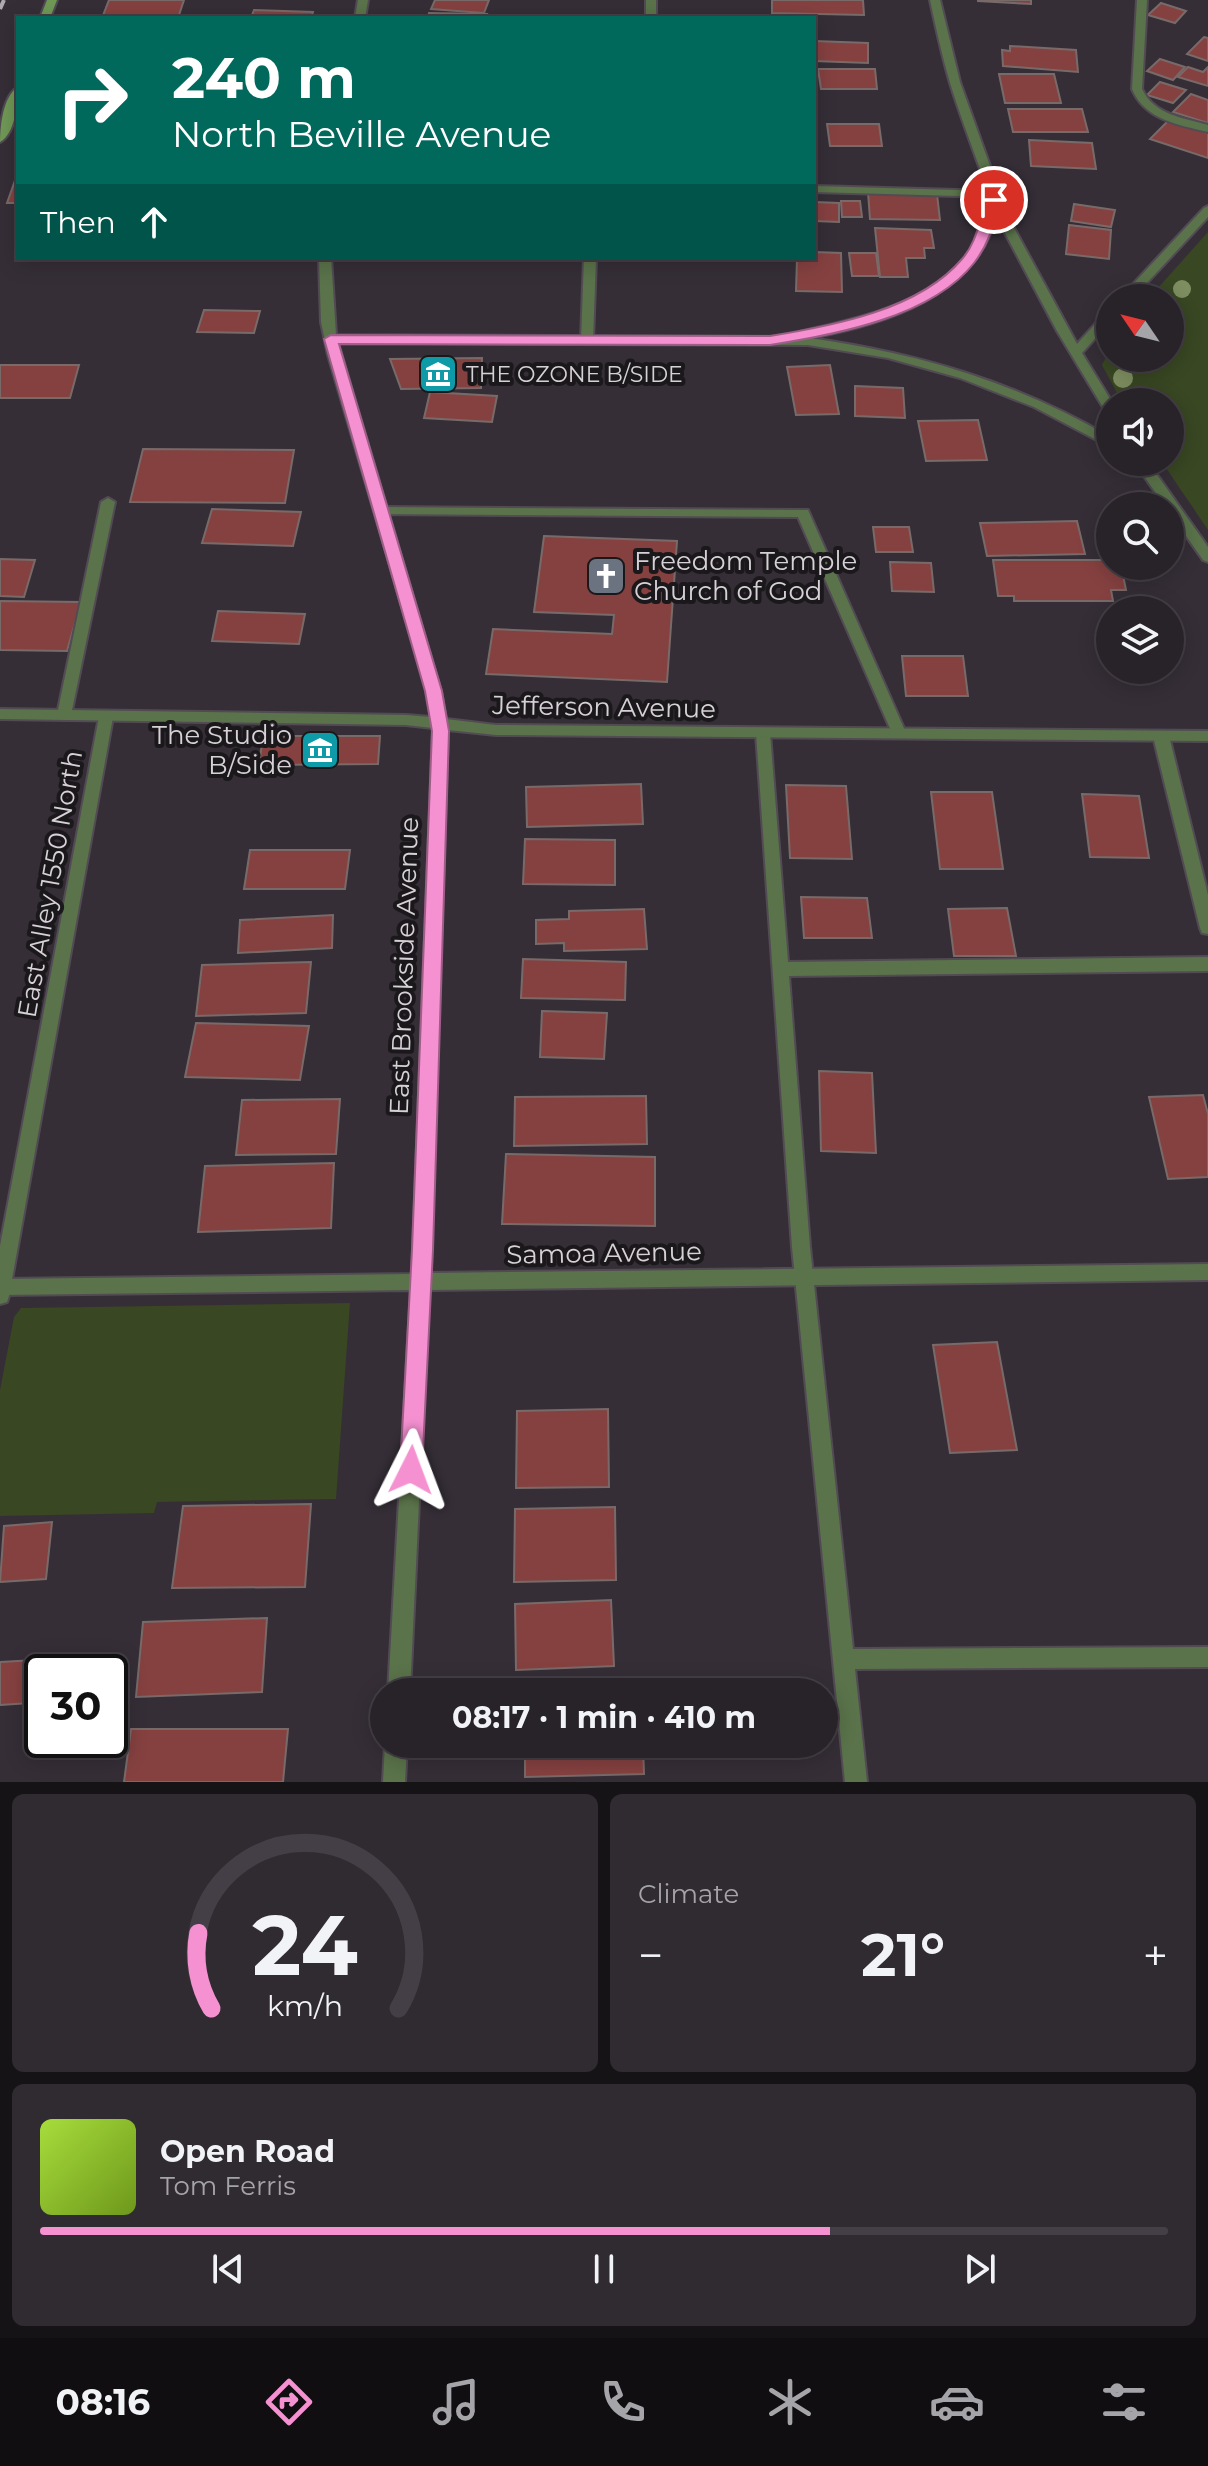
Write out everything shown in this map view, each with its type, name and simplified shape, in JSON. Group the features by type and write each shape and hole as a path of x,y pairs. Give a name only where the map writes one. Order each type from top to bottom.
{"street":[{"path":"935,0 955,82 994,197 1097,388"},
{"path":"1142,0 1137,89 1140,101 1152,110 1208,129"},
{"path":"0,139 16,95"},
{"path":"816,189 994,197"},
{"path":"770,341 818,333 883,314 919,300 947,282 968,261 983,239 994,197"},
{"path":"1139,284 1208,210"},
{"name":"East Brookside Avenue","path":"325,260 331,339 434,691 439,722 421,1282 400,1678"},
{"path":"587,340 590,260"},
{"path":"1076,352 1096,330"},
{"path":"331,339 770,341 853,346 941,365 1025,395 1096,435"},
{"path":"1150,476 1208,557"},
{"path":"64,715 108,502"},
{"path":"380,511 803,513 899,733"},
{"name":"Jefferson Avenue","path":"0,714 439,722 489,730 1208,736"},
{"name":"East Alley 1550 North","path":"1,1290 106,717"},
{"path":"763,733 804,1277 856,1782"},
{"path":"1161,736 1208,928"},
{"path":"781,969 1208,964"},
{"name":"Samoa Avenue","path":"1,1290 1208,1272"},
{"path":"843,1659 1208,1657"},
{"path":"394,1782 395,1758"}],"green space":[{"path":"1208,232 1208,530 1171,476 1184,476 1184,388 1114,388 1106,372 1184,372 1184,284 1162,284"},
{"path":"350,1303 336,1499 157,1502 154,1513 0,1516 0,1390 14,1317 21,1308"}],"building":[{"path":"109,0 184,0 179,16 103,16"},
{"path":"435,0 489,0 484,13 431,9"},
{"path":"772,0 863,0 864,15 772,13"},
{"path":"1031,0 1031,4 978,1"},
{"path":"1161,3 1186,11 1175,23 1148,15"},
{"path":"254,10 313,12 312,16 252,16"},
{"path":"429,13 487,14 486,16 428,16"},
{"path":"1204,37 1208,38 1208,61 1187,54"},
{"path":"816,41 868,43 868,63 816,61"},
{"path":"1010,46 1076,50 1078,72 1003,66 1002,50 1010,51"},
{"path":"1160,59 1185,67 1173,80 1147,71"},
{"path":"1188,67 1203,72 1208,67 1208,86 1178,77"},
{"path":"818,69 875,69 877,89 821,89"},
{"path":"999,74 1054,74 1061,103 1005,103"},
{"path":"1160,82 1186,90 1173,103 1147,95"},
{"path":"1191,94 1208,100 1208,123 1173,112"},
{"path":"1008,109 1082,109 1088,132 1013,132"},
{"path":"1169,120 1208,133 1208,158 1150,139"},
{"path":"827,124 879,124 882,146 830,146"},
{"path":"1029,140 1092,143 1096,169 1031,166"},
{"path":"16,178 16,203 7,203"},
{"path":"868,192 937,194 940,220 870,219"},
{"path":"841,201 860,201 862,217 842,217"},
{"path":"816,202 839,203 839,222 816,221"},
{"path":"1074,204 1115,210 1111,227 1071,221"},
{"path":"1069,225 1111,230 1109,259 1066,254"},
{"path":"875,228 931,230 934,248 924,248 925,258 906,258 908,277 880,277"},
{"path":"816,252 841,253 842,292 796,291 797,260 816,260"},
{"path":"849,253 876,253 879,276 852,276"},
{"path":"204,310 260,311 254,333 197,332"},
{"name":"THE OZONE B/SIDE","path":"482,358 481,388 401,389 390,359"},
{"path":"0,365 79,365 70,398 0,398"},
{"path":"830,365 839,414 796,415 787,367"},
{"path":"855,386 903,388 905,418 855,416"},
{"path":"430,392 497,396 492,422 424,418"},
{"path":"978,420 987,460 926,461 918,421"},
{"path":"143,449 294,450 285,503 130,502"},
{"path":"212,509 301,512 293,546 202,543"},
{"path":"1077,521 1085,554 987,556 980,523"},
{"path":"873,527 909,527 913,552 876,552"},
{"name":"Freedom Temple Church of God","path":"544,536 677,541 667,682 486,674 493,629 612,634 614,615 534,612"},
{"path":"0,559 35,560 24,597 0,596"},
{"path":"993,560 1096,560 1096,580 1124,580 1126,590 1111,590 1112,596 1096,596 1096,601 1014,601 1014,596 998,596"},
{"path":"890,562 931,563 934,592 892,591"},
{"path":"0,601 81,602 67,651 0,650"},
{"path":"218,611 305,614 299,644 212,641"},
{"path":"902,656 963,656 968,696 906,696"},
{"name":"The Studio B/Side","path":"263,736 380,736 378,764 259,765"},
{"path":"641,784 643,824 527,827 526,787"},
{"path":"786,785 846,786 852,859 790,858"},
{"path":"931,792 992,792 1003,869 940,869"},
{"path":"1082,794 1139,796 1149,858 1090,857"},
{"path":"525,839 615,840 615,885 523,884"},
{"path":"250,850 350,850 345,889 244,889"},
{"path":"801,897 867,898 872,938 804,938"},
{"path":"1007,908 1016,956 954,956 948,909"},
{"path":"644,909 647,949 564,951 564,943 536,944 536,920 569,919 569,911"},
{"path":"333,915 332,948 238,953 240,920"},
{"path":"523,959 626,962 625,1000 521,998"},
{"path":"311,962 306,1013 196,1016 202,965"},
{"path":"542,1011 607,1013 604,1059 540,1057"},
{"path":"196,1023 309,1026 300,1080 185,1077"},
{"path":"819,1071 872,1073 876,1153 821,1151"},
{"path":"1203,1095 1208,1114 1208,1177 1168,1179 1149,1097"},
{"path":"646,1096 647,1144 514,1146 515,1097"},
{"path":"340,1099 336,1154 236,1155 242,1100"},
{"path":"506,1154 655,1157 655,1226 502,1224"},
{"path":"334,1163 331,1228 198,1232 205,1166"},
{"path":"997,1342 1017,1450 950,1453 933,1345"},
{"path":"608,1409 609,1487 516,1488 517,1411"},
{"path":"311,1504 305,1587 172,1588 183,1506"},
{"path":"615,1507 616,1580 514,1582 515,1509"},
{"path":"52,1522 46,1579 0,1582 4,1526"},
{"path":"611,1600 614,1666 516,1670 515,1604"},
{"path":"267,1618 262,1692 136,1697 143,1622"},
{"path":"24,1661 24,1703 0,1705 0,1662"},
{"path":"131,1729 288,1729 283,1782 124,1782"},
{"path":"525,1758 643,1758 644,1774 525,1777"}],"railway":[{"path":"0,9 4,0"}],"place":[{"name":"THE OZONE B/SIDE","path":"438,374"},
{"name":"Freedom Temple Church of God","path":"606,576"},
{"name":"The Studio B/Side","path":"320,750"}],"route":[{"path":"411,1470 441,731 434,691 331,339 770,341 818,333 895,310 919,300 947,282 968,261 983,239 994,200"}]}
